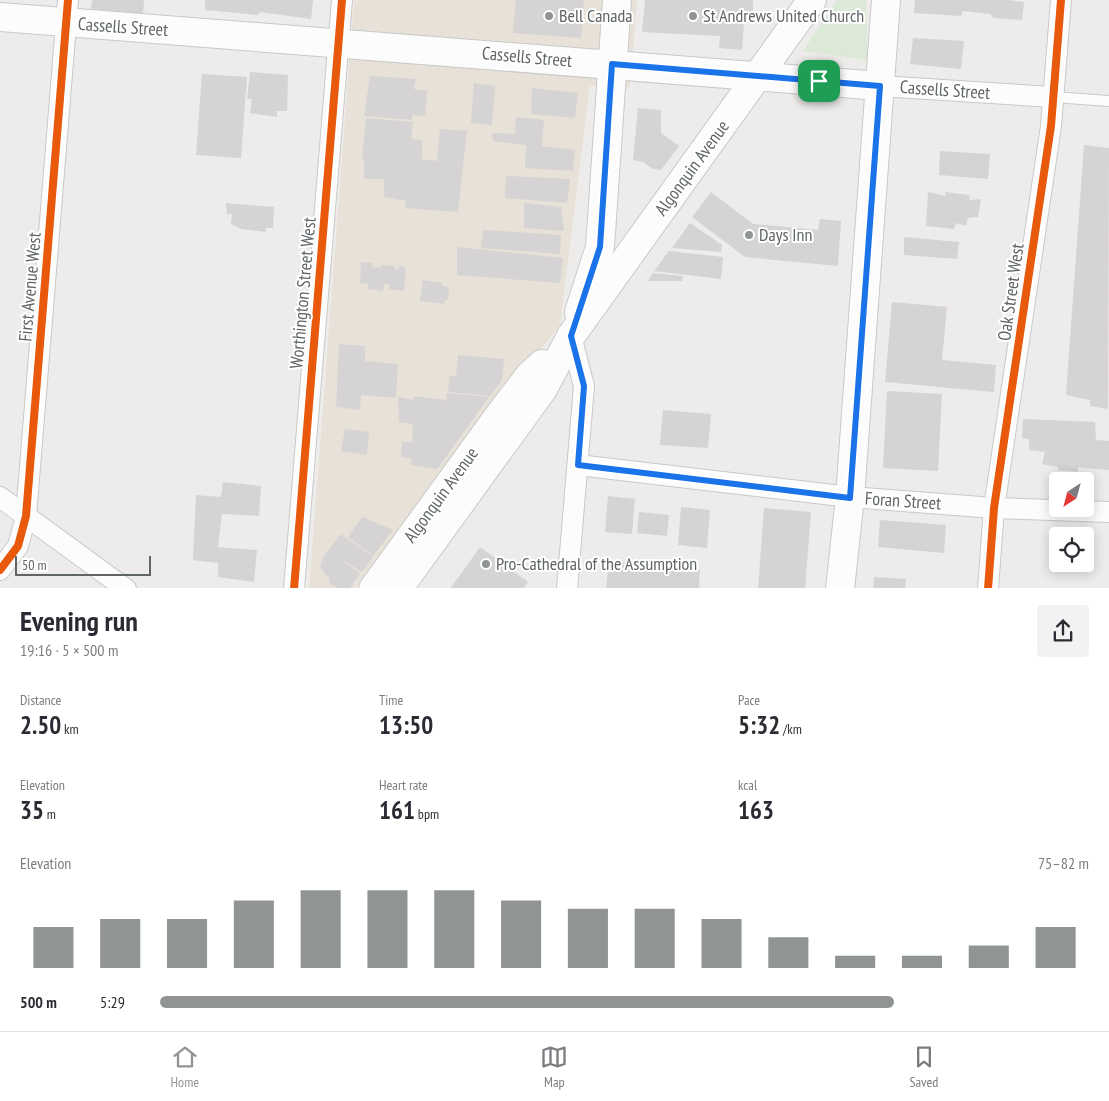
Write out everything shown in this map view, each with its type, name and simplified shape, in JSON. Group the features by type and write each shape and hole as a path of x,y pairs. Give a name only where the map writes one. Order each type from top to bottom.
{"main road":[{"path":"571,336 600,247 617,0"},
{"name":"Algonquin Avenue","path":"398,588 537,396 571,336 759,77 812,0"},
{"path":"840,588 850,498 886,0"},
{"name":"Cassells Street","path":"0,16 67,11 338,42 880,86"},
{"name":"Algonquin Avenue","path":"373,588 529,376 571,336"}],"street":[{"name":"Worthington Street West","path":"294,588 342,0"},
{"name":"Oak Street West","path":"988,588 994,508 1051,126 1061,0"},
{"name":"First Avenue West","path":"0,570 18,546 26,516 67,11"},
{"name":"Cassells Street","path":"880,86 1053,97"},
{"path":"567,588 584,386 571,336"},
{"name":"Foran Street","path":"578,465 850,498 994,508 1109,512"},
{"path":"0,497 126,588"}],"lane":[{"path":"1053,97 1109,101"}],"shaded area":[{"path":"354,0 637,0 630,87 590,86 560,325 355,588 309,588"}],"green space":[{"path":"837,0 866,0 868,60 803,51"}],"building":[{"path":"92,0 144,0 143,14 91,9"},
{"path":"205,0 313,0 311,19 260,12 258,15 205,10"},
{"name":"Bell Canada","path":"516,0 584,0 581,38 513,33"},
{"name":"St Andrews United Church","path":"645,0 753,0 753,22 744,23 742,50 719,48 720,36 642,32"},
{"path":"915,0 1009,0 1024,2 1022,20 993,18 990,14 963,11 961,16 914,13"},
{"path":"913,38 964,41 961,69 910,64"},
{"path":"250,72 288,75 287,111 277,111 277,117 250,113 252,99 247,99"},
{"path":"202,74 247,77 241,158 196,155"},
{"path":"370,76 416,79 414,89 427,91 425,116 412,115 412,120 364,116"},
{"path":"474,83 495,86 492,125 471,123"},
{"path":"532,88 578,93 575,118 531,114"},
{"path":"638,108 661,110 661,133 679,146 661,170 653,169 643,162 633,160"},
{"path":"516,117 544,120 542,146 575,150 573,171 525,168 526,145 493,141 492,133 515,134"},
{"path":"366,118 413,122 411,139 422,140 422,159 437,161 440,129 467,131 458,212 405,208 406,201 384,197 384,179 364,179 364,159 362,158"},
{"path":"1084,145 1109,148 1108,409 1090,406 1090,400 1066,395"},
{"path":"940,151 990,154 988,179 939,175"},
{"path":"506,176 570,179 567,203 505,198"},
{"path":"711,192 753,224 818,230 820,219 841,221 838,266 745,257 692,217"},
{"path":"928,192 946,196 945,192 969,195 970,200 981,199 978,217 968,218 966,226 956,223 954,229 926,226"},
{"path":"226,203 274,207 273,228 266,228 266,232 241,229 231,224 232,214 227,214"},
{"path":"524,203 561,207 564,231 524,228"},
{"path":"690,223 722,245 721,252 672,248"},
{"path":"483,230 561,235 560,254 481,248"},
{"path":"904,237 959,242 957,259 904,255"},
{"path":"457,247 563,258 560,283 457,275"},
{"path":"669,251 723,257 721,279 654,271"},
{"path":"361,262 373,263 372,267 381,268 381,265 394,266 395,269 399,270 399,266 406,267 404,291 389,289 389,284 384,284 383,291 368,289 368,284 360,283"},
{"path":"653,273 683,276 682,281 648,281"},
{"path":"423,280 443,283 442,286 449,287 448,300 445,300 444,304 420,301"},
{"path":"892,302 947,307 942,360 996,365 994,392 885,382"},
{"path":"339,344 365,346 365,361 398,364 396,398 361,395 360,410 336,407"},
{"path":"458,355 504,359 502,380 490,396 448,392 450,376 456,376"},
{"path":"887,391 942,394 938,471 883,468"},
{"path":"447,393 489,397 437,469 411,465 411,458 401,457 402,442 412,442 413,424 399,422 398,397 414,400 414,396 446,400 445,414"},
{"path":"663,410 711,414 708,448 660,445"},
{"path":"1023,419 1095,422 1096,440 1109,441 1109,470 1078,467 1078,472 1058,470 1058,467 1042,464 1045,452 1029,450 1029,439 1022,438"},
{"path":"345,429 369,432 367,455 341,451"},
{"path":"223,482 261,486 259,516 222,514 218,547 257,550 254,582 218,577 218,563 193,560 196,495 221,497"},
{"path":"608,496 635,499 632,534 605,532"},
{"path":"681,507 710,510 707,548 678,545"},
{"path":"764,508 811,512 805,588 758,588"},
{"path":"639,512 669,515 667,536 637,533"},
{"path":"362,517 393,530 373,556 348,537"},
{"path":"880,520 946,525 944,553 878,547"},
{"path":"341,534 373,557 362,572 339,558 360,574 350,588 337,588 329,583 329,578 320,566 323,557"},
{"name":"Pro-Cathedral of the Assumption","path":"480,547 528,582 524,588 451,588"},
{"path":"609,561 700,570 699,588 606,588"},
{"path":"874,577 906,579 905,588 873,588"}],"cycle path":[{"path":"0,570 18,546 26,516 68,0"},
{"path":"294,588 342,0"},
{"path":"988,588 994,508 1051,126 1061,0"}],"place":[{"name":"Bell Canada","path":"549,16"},
{"name":"St Andrews United Church","path":"693,16"},
{"name":"Days Inn","path":"749,235"},
{"name":"Pro-Cathedral of the Assumption","path":"486,564"}],"route":[{"path":"612,64 819,81 880,86 850,498 578,465 584,386 571,336 600,247 612,64"}]}
